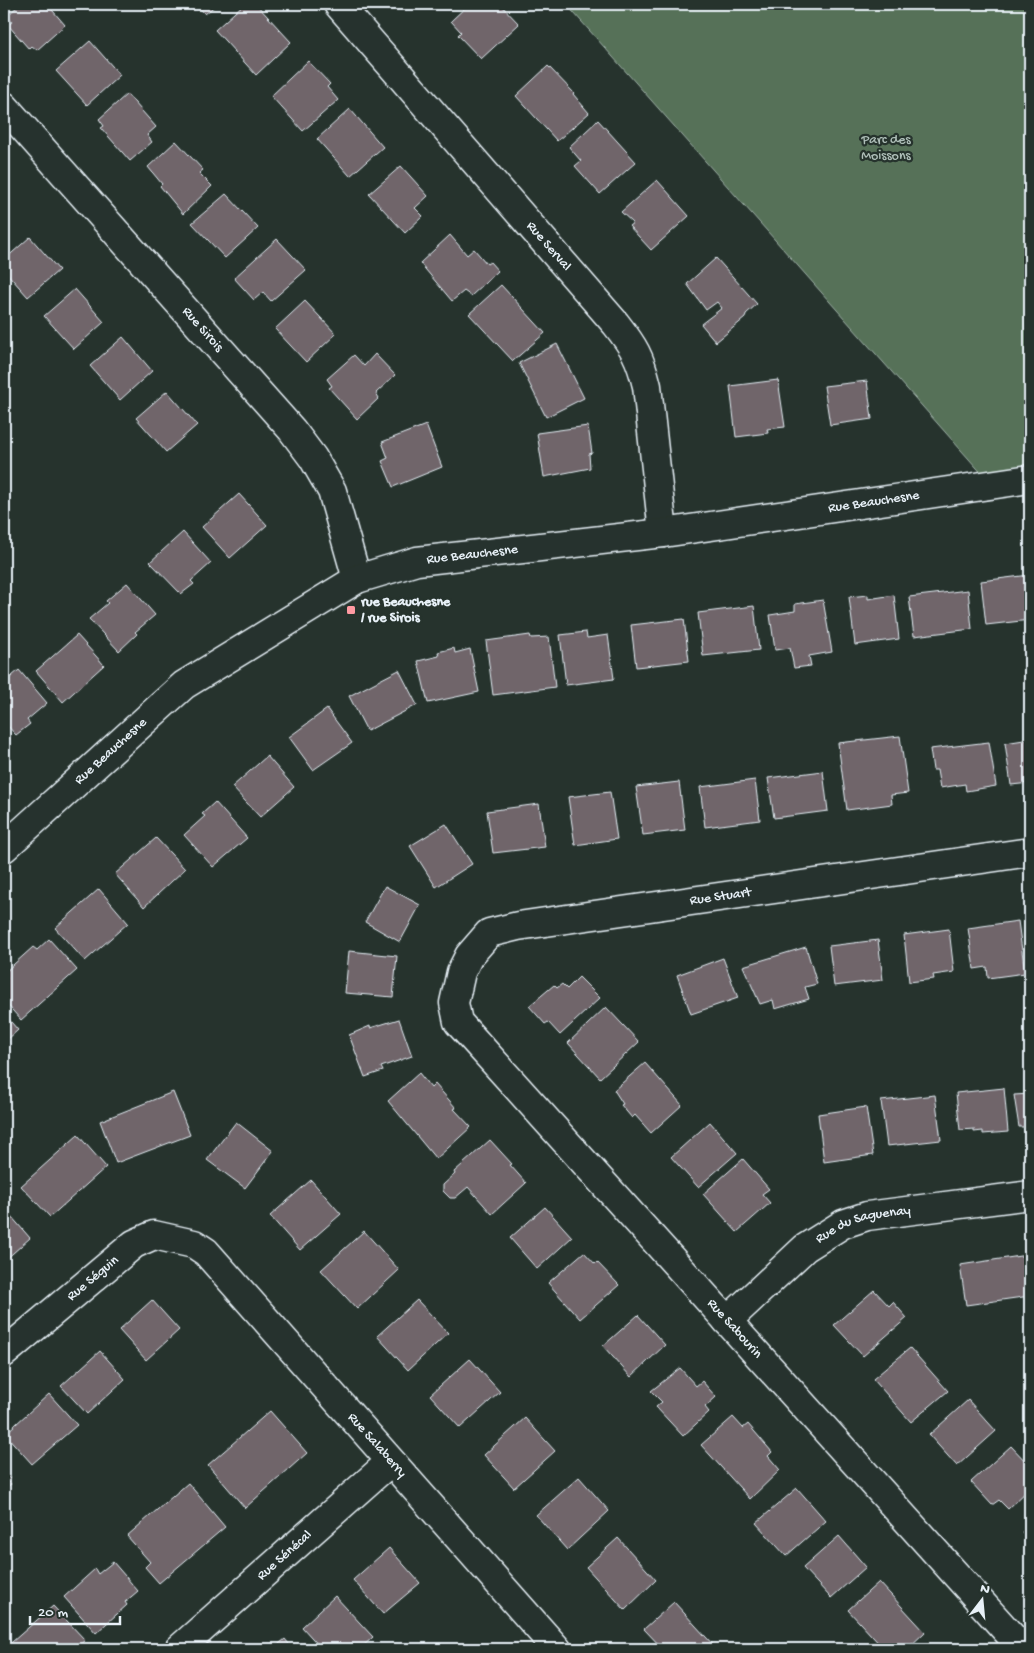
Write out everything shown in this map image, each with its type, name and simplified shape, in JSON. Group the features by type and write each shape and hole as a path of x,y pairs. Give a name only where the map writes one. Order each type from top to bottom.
{"street":[{"name":"Rue Serval","path":"338,4 634,346 647,386 663,533"},
{"name":"Rue Sirois","path":"4,106 292,430 332,491 357,579"},
{"name":"Rue Beauchesne","path":"4,848 184,685 357,579 416,561 663,533 1030,479"},
{"name":"Rue Stuart","path":"454,1003 461,972 469,956 489,933 518,926 1030,852"},
{"name":"Rue Sabourin","path":"454,1003 458,1022 1023,1649"},
{"name":"Rue du Saguenay","path":"727,1321 805,1248 842,1224 867,1216 1030,1195"},
{"name":"Rue Séguin","path":"4,1353 134,1244 154,1235 194,1244"},
{"name":"Rue Salaberry","path":"194,1244 206,1252 557,1649"},
{"name":"Rue Sénécal","path":"178,1649 390,1462"}],"green space":[{"name":"Parc des Moissons","path":"566,4 1030,4 1030,479 992,485"}],"building":[{"path":"20,4 47,4 65,25 37,50 32,46 29,49 8,25 12,22 7,16"},
{"path":"196,4 217,4 205,14"},
{"path":"244,4 256,4 291,42 256,75 215,30"},
{"path":"469,4 500,4 519,24 481,59 458,35 461,32 451,21"},
{"path":"90,41 120,75 87,105 56,71"},
{"path":"308,61 330,84 327,87 338,100 303,131 271,96"},
{"path":"548,66 574,93 589,113 557,141 516,96"},
{"path":"127,94 156,127 147,135 152,142 130,161 101,128 104,126 99,119"},
{"path":"350,109 383,147 350,176 317,139"},
{"path":"598,120 636,162 600,194 575,166 581,161 569,147"},
{"path":"176,141 203,170 199,173 212,186 183,214 160,186 162,184 148,167"},
{"path":"401,166 428,196 415,208 423,216 405,233 369,194"},
{"path":"657,180 689,216 651,250 629,226 633,223 621,212"},
{"path":"226,194 258,228 225,258 192,223"},
{"path":"450,235 467,255 474,249 487,264 490,262 498,271 471,296 464,291 452,301 420,263"},
{"path":"30,237 59,270 28,297 4,270 4,260"},
{"path":"277,239 306,270 271,301 263,292 254,300 234,278"},
{"path":"716,258 757,304 746,314 745,318 716,342 701,324 722,308 717,302 706,310 687,284"},
{"path":"501,285 545,333 513,361 469,314"},
{"path":"75,289 104,322 74,349 44,316"},
{"path":"305,301 336,334 306,362 275,329"},
{"path":"123,337 152,371 120,400 90,366"},
{"path":"557,344 584,398 546,417 519,363"},
{"path":"375,354 395,375 376,393 379,398 357,419 329,388 332,386 327,379 354,355 364,366"},
{"path":"778,380 785,427 767,429 768,433 736,437 730,386"},
{"path":"867,381 872,419 830,425 824,386"},
{"path":"167,391 197,425 166,452 136,418"},
{"path":"426,425 442,467 393,487 382,461 388,458 382,442"},
{"path":"588,426 592,453 589,454 590,468 544,477 537,433"},
{"path":"239,494 267,525 230,558 202,527"},
{"path":"183,532 211,563 191,581 194,584 181,594 150,562"},
{"path":"1030,575 1030,620 986,625 981,581"},
{"path":"127,583 155,615 135,632 137,634 119,651 89,619"},
{"path":"968,590 972,629 914,636 909,597"},
{"path":"868,595 868,599 894,595 899,639 855,645 849,597"},
{"path":"823,600 832,652 809,656 811,666 794,668 790,648 775,650 770,615 795,611 795,604"},
{"path":"754,606 759,650 703,656 698,613"},
{"path":"684,619 689,661 636,667 631,625"},
{"path":"586,632 587,638 608,635 614,679 566,685 560,635"},
{"path":"77,635 104,665 63,702 36,671"},
{"path":"530,635 531,638 549,637 555,687 493,695 486,641"},
{"path":"454,648 455,653 470,649 479,692 428,703 418,661 439,656 438,652"},
{"path":"19,670 47,703 27,720 30,724 16,735 4,722 4,683"},
{"path":"399,670 417,705 367,731 349,696"},
{"path":"327,709 352,743 313,770 289,737"},
{"path":"900,736 908,793 891,795 892,804 847,810 838,743"},
{"path":"1030,739 1030,783 1011,785 1005,743"},
{"path":"989,742 996,786 966,791 965,784 940,788 937,770 933,770 930,749"},
{"path":"267,756 294,787 260,817 232,787"},
{"path":"823,771 828,811 774,818 768,778"},
{"path":"755,780 760,820 705,827 700,787"},
{"path":"679,782 685,830 643,835 636,787"},
{"path":"610,792 617,839 575,845 568,797"},
{"path":"215,802 247,838 213,867 184,835 205,816 202,814"},
{"path":"539,804 545,847 493,853 487,811"},
{"path":"446,824 472,864 436,887 410,846"},
{"path":"156,838 185,869 144,907 115,874"},
{"path":"385,886 420,905 400,942 365,922"},
{"path":"99,889 128,923 85,961 55,928"},
{"path":"1018,921 1025,973 988,978 987,967 974,969 968,928"},
{"path":"949,929 954,972 933,975 934,979 909,982 904,935"},
{"path":"49,939 77,970 21,1020 4,1001 4,982 7,979 4,973 33,947 37,950"},
{"path":"878,940 883,980 834,986 829,946"},
{"path":"806,947 817,984 805,987 809,999 775,1009 773,1000 760,1004 743,966"},
{"path":"349,951 397,956 393,997 345,993"},
{"path":"723,958 738,998 691,1014 677,975"},
{"path":"579,977 600,998 560,1035 548,1022 545,1024 529,1006 554,985 557,988 562,984 567,989"},
{"path":"606,1007 639,1042 600,1078 568,1043"},
{"path":"4,1014 18,1030 7,1040 9,1042 4,1047"},
{"path":"399,1019 412,1056 381,1067 383,1071 365,1077 349,1035 370,1026 370,1028"},
{"path":"645,1063 682,1105 651,1133 635,1115 632,1118 621,1105 623,1104 614,1090"},
{"path":"419,1073 431,1088 435,1084 471,1127 436,1159 388,1101"},
{"path":"1004,1088 1008,1132 983,1134 983,1131 974,1132 974,1129 960,1130 956,1093"},
{"path":"173,1092 190,1135 116,1163 100,1121"},
{"path":"1030,1094 1030,1127 1019,1127 1014,1095"},
{"path":"935,1095 941,1140 887,1146 881,1101"},
{"path":"866,1107 873,1155 824,1162 818,1114"},
{"path":"236,1122 273,1151 245,1188 207,1160"},
{"path":"710,1122 737,1153 698,1187 671,1157"},
{"path":"78,1135 106,1167 50,1217 21,1186"},
{"path":"490,1140 526,1183 492,1214 468,1187 455,1198 450,1198 443,1191 443,1185 455,1174 454,1172"},
{"path":"743,1159 769,1189 762,1194 770,1203 737,1232 703,1194"},
{"path":"311,1180 341,1214 300,1250 270,1216"},
{"path":"545,1207 572,1237 537,1269 510,1238"},
{"path":"4,1208 30,1238 4,1261"},
{"path":"364,1231 399,1270 357,1309 321,1270"},
{"path":"584,1252 595,1264 597,1262 619,1285 580,1319 548,1283"},
{"path":"1027,1255 1030,1275 1030,1296 966,1305 960,1265"},
{"path":"874,1290 889,1306 893,1302 907,1318 863,1356 834,1325"},
{"path":"152,1300 179,1330 146,1360 119,1330"},
{"path":"417,1300 448,1333 408,1370 377,1336"},
{"path":"638,1315 665,1345 631,1377 603,1346"},
{"path":"910,1348 948,1391 911,1422 873,1379"},
{"path":"100,1351 125,1379 87,1414 61,1386"},
{"path":"470,1359 500,1392 460,1428 430,1395"},
{"path":"680,1368 696,1386 702,1381 716,1397 705,1407 709,1412 683,1436 656,1407 662,1402 651,1391"},
{"path":"49,1394 77,1425 32,1464 5,1434"},
{"path":"968,1400 996,1431 957,1466 929,1435"},
{"path":"270,1411 307,1453 245,1508 208,1465"},
{"path":"733,1417 743,1428 748,1424 772,1452 768,1456 780,1470 750,1499 701,1445"},
{"path":"525,1418 555,1451 514,1488 484,1455"},
{"path":"1011,1446 1030,1466 1030,1488 1008,1509 999,1500 992,1505 971,1482"},
{"path":"4,1472 10,1479 8,1481 11,1484 4,1490"},
{"path":"579,1477 609,1511 567,1550 536,1515"},
{"path":"188,1483 225,1527 159,1583 145,1567 150,1562 127,1536"},
{"path":"797,1488 826,1521 786,1556 756,1523"},
{"path":"1030,1524 1030,1541 1022,1532"},
{"path":"839,1536 866,1567 831,1598 803,1568"},
{"path":"618,1538 656,1580 625,1610 586,1567"},
{"path":"389,1548 420,1583 383,1614 353,1580"},
{"path":"113,1562 138,1591 125,1602 127,1605 96,1633 64,1597 95,1569 98,1574"},
{"path":"879,1582 925,1632 907,1649 884,1649 848,1610"},
{"path":"335,1596 373,1637 360,1649 322,1649 302,1627"},
{"path":"674,1602 716,1648 663,1649 644,1629"},
{"path":"53,1606 85,1640 75,1649 4,1649"},
{"path":"285,1639 293,1649 273,1649"}],"place":[{"name":"rue Beauchesne / rue Sirois","path":"351,610"}]}
